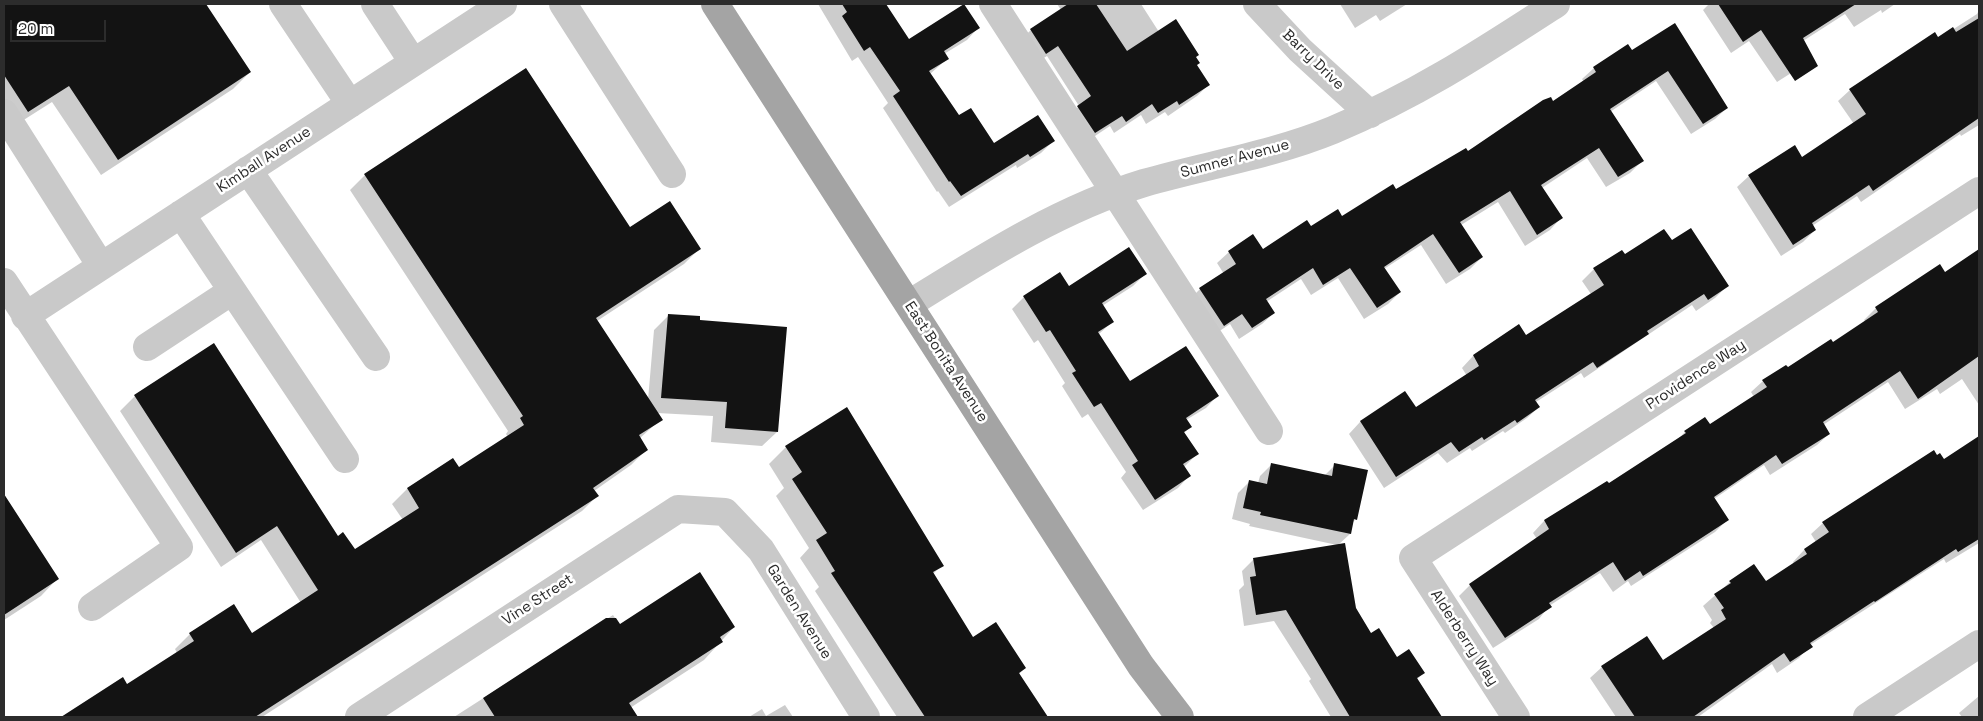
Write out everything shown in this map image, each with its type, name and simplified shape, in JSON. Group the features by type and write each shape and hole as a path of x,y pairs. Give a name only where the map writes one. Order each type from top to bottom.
{"main road":[{"name":"East Bonita Avenue","path":"715,4 1141,666 1180,717"}],"street":[{"path":"283,4 350,104"},
{"path":"375,4 413,62"},
{"name":"Kimball Avenue","path":"25,316 503,4"},
{"path":"563,4 672,174"},
{"path":"993,4 1269,431"},
{"name":"Barry Drive","path":"1257,4 1300,50 1370,114"},
{"name":"Sumner Avenue","path":"909,304 996,250 1048,223 1115,194 1143,184 1290,145 1398,102 1448,74 1556,4"},
{"path":"4,113 101,266"},
{"path":"248,170 376,357"},
{"name":"Providence Way","path":"1413,558 1979,191"},
{"path":"181,214 345,459"},
{"path":"4,282 179,547 92,607"},
{"path":"147,346 232,291"},
{"name":"Vine Street","path":"359,717 678,509 725,512"},
{"name":"Garden Avenue","path":"725,512 761,550 866,717"},
{"name":"Alderberry Way","path":"1413,558 1516,717"},
{"path":"1867,717 1979,644"}],"building":[{"path":"4,4 206,4 251,72 118,160 69,86 28,112 4,75"},
{"path":"842,4 886,4 909,39 964,4 980,28 944,51 949,59 929,71 959,115 971,108 994,143 1038,115 1055,141 1030,157 1028,154 961,196 949,182 893,96 900,91 870,47 864,51 842,16 847,12"},
{"path":"1068,4 1096,4 1127,51 1176,19 1199,55 1196,57 1200,63 1197,65 1210,85 1179,105 1177,101 1158,113 1152,104 1126,122 1122,116 1095,133 1077,106 1091,96 1058,46 1046,54 1030,29"},
{"path":"1718,4 1856,4 1803,38 1818,66 1795,81 1761,30 1743,42"},
{"path":"1979,18 1979,118 1873,191 1869,185 1812,223 1816,230 1793,245 1748,175 1795,145 1802,157 1866,114 1849,89 1935,32 1938,37 1953,27 1956,32"},
{"path":"1675,23 1728,108 1703,124 1668,71 1610,109 1644,161 1618,177 1599,148 1541,185 1563,218 1537,235 1510,191 1460,222 1483,257 1459,273 1433,234 1384,267 1401,292 1377,308 1350,268 1323,285 1313,268 1266,299 1275,313 1252,328 1242,314 1224,326 1199,288 1236,264 1228,251 1253,234 1263,249 1307,220 1311,226 1338,209 1342,216 1393,184 1396,189 1466,148 1468,151 1543,100 1551,97 1553,101 1596,72 1593,67 1628,44 1632,50"},
{"path":"526,68 630,227 670,201 701,249 596,318 663,420 639,435 648,450 593,488 599,496 255,717 61,717 123,677 127,684 194,641 189,633 234,604 252,633 318,590 277,526 236,553 134,395 214,343 338,536 343,532 355,549 419,508 407,488 453,458 459,467 524,425 520,418 523,416 364,174"},
{"path":"1691,228 1729,286 1708,300 1704,294 1647,331 1649,334 1597,368 1593,362 1535,400 1540,407 1517,423 1515,420 1484,440 1482,437 1459,452 1451,442 1396,477 1360,421 1405,391 1416,407 1479,366 1473,355 1519,324 1526,335 1604,285 1593,268 1622,250 1625,254 1664,229 1672,240"},
{"path":"1129,247 1147,274 1102,303 1114,322 1098,332 1130,381 1186,346 1219,396 1186,418 1192,427 1184,432 1199,454 1183,464 1191,476 1155,500 1132,465 1138,461 1101,403 1094,407 1072,373 1076,371 1050,330 1046,332 1023,296 1060,272 1069,286"},
{"path":"1979,249 1979,356 1918,399 1900,371 1823,422 1830,434 1782,464 1776,455 1714,497 1729,520 1643,576 1640,571 1625,581 1613,562 1549,603 1552,607 1505,638 1469,584 1549,529 1544,520 1607,481 1609,483 1686,433 1684,431 1705,417 1710,424 1767,387 1762,380 1786,365 1788,367 1831,339 1833,342 1878,312 1875,307 1940,264 1945,272"},
{"path":"668,314 700,316 700,320 787,327 778,432 725,428 727,402 661,398"},
{"path":"847,407 944,566 933,572 973,637 996,622 1026,668 1019,673 1048,717 925,717 831,573 835,571 816,540 827,533 792,479 802,472 785,446"},
{"path":"1979,436 1979,539 1958,552 1956,549 1874,601 1810,643 1813,647 1790,662 1784,653 1693,717 1635,717 1601,666 1647,636 1663,660 1726,619 1721,610 1724,608 1714,594 1731,583 1729,581 1754,564 1766,581 1807,554 1804,549 1829,532 1822,522 1934,450 1937,455 1940,453 1944,459"},
{"path":"1271,463 1332,476 1334,463 1368,470 1357,520 1354,519 1351,534 1260,515 1261,512 1243,508 1249,480 1267,484"},
{"path":"4,494 59,579 4,615"},
{"path":"1345,543 1356,608 1371,633 1379,628 1397,657 1409,649 1425,673 1417,678 1442,717 1350,717 1286,610 1256,615 1250,577 1256,576 1253,558"},
{"path":"700,572 735,627 720,637 723,642 629,703 638,717 495,717 483,698 606,618 616,618 620,624"}]}
